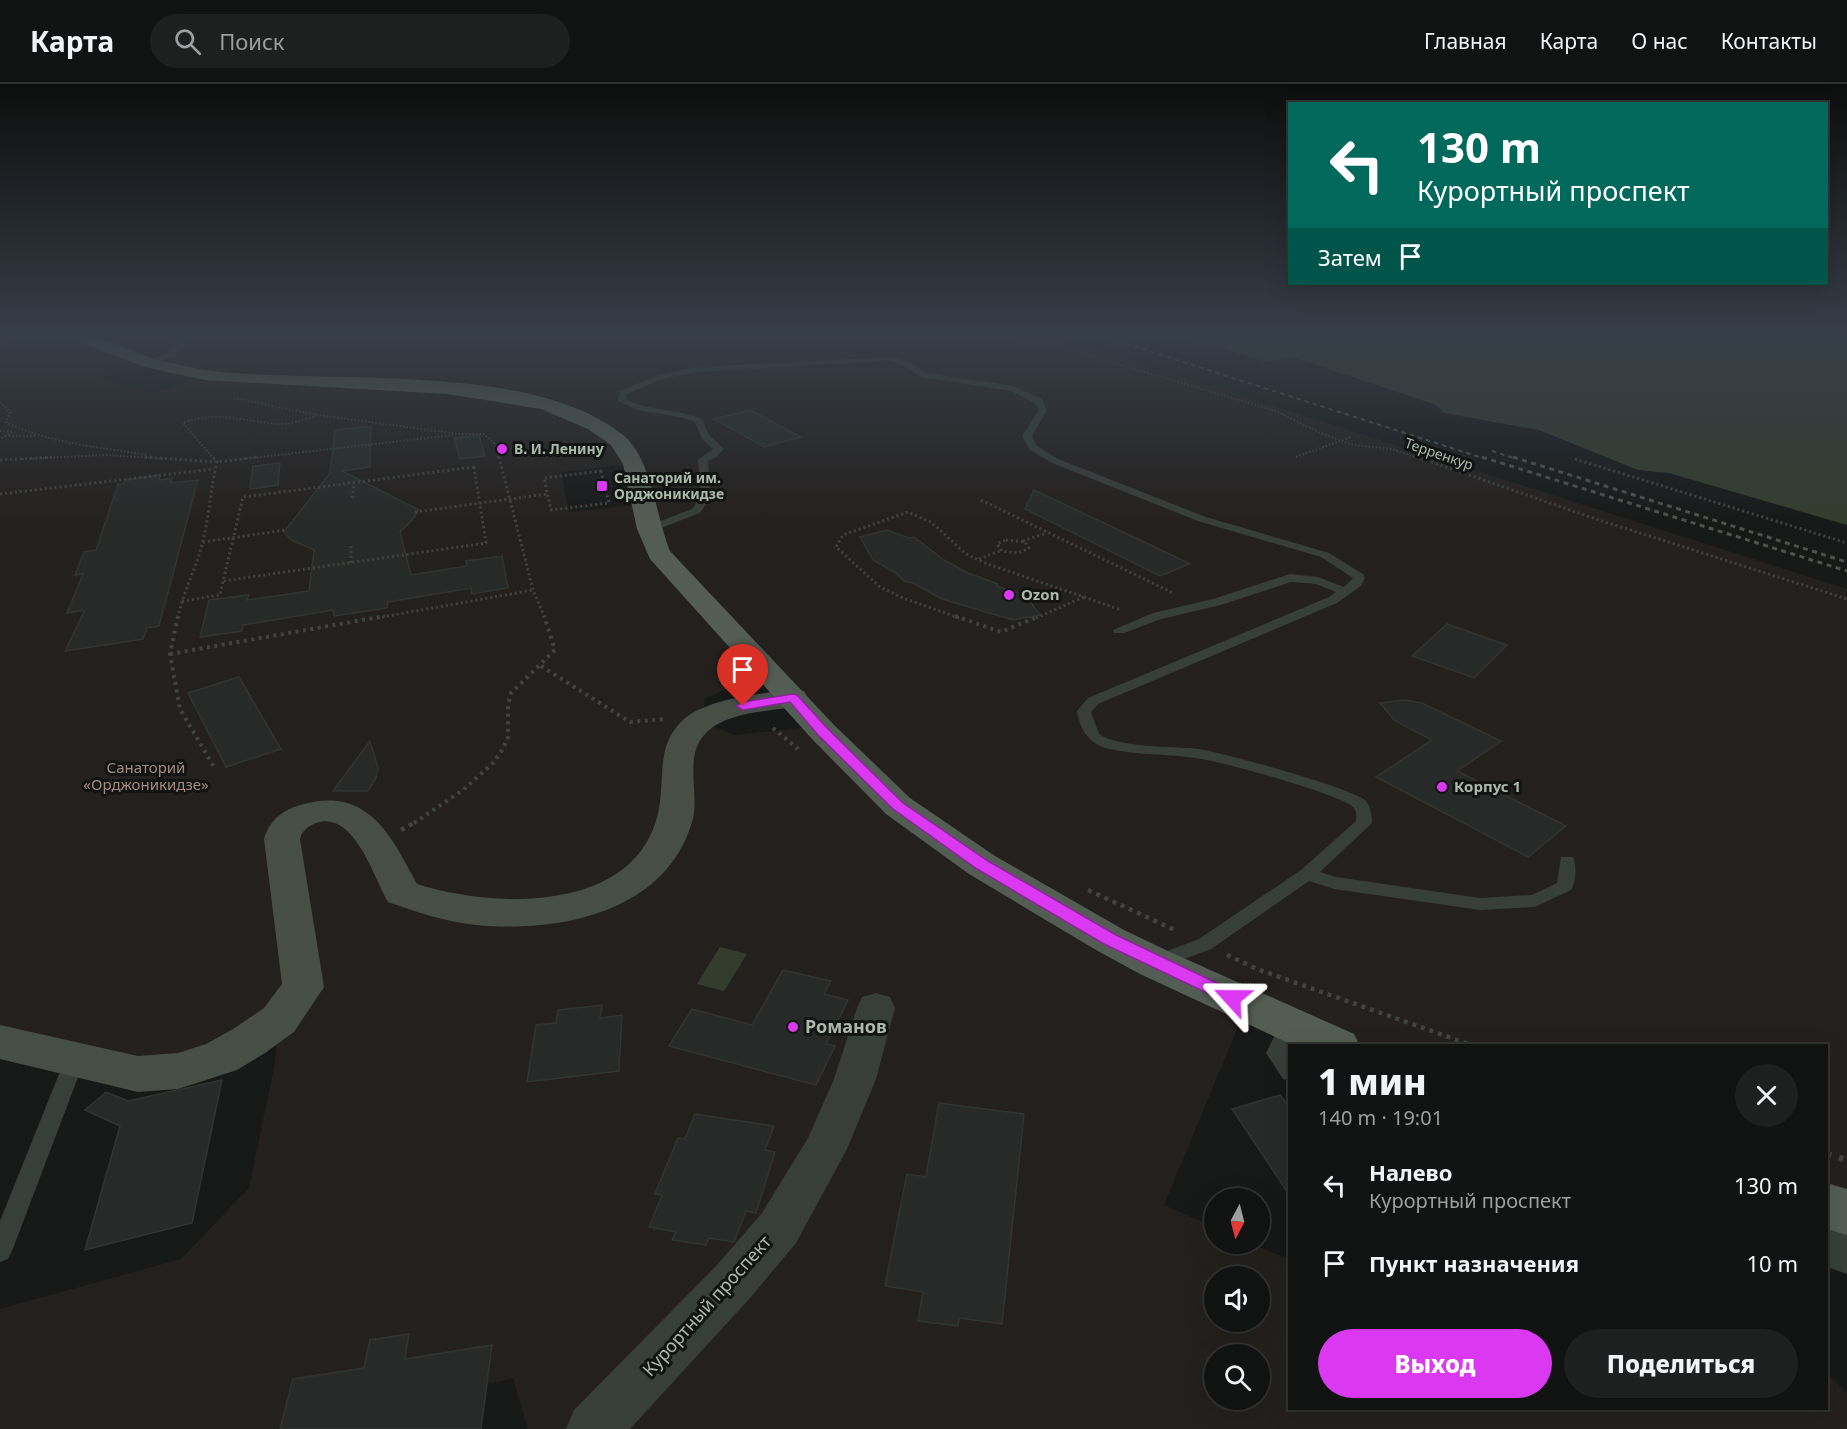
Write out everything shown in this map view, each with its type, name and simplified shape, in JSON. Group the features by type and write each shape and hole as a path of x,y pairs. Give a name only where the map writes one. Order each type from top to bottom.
{"main road":[{"path":"522,399 547,404 595,425 618,441 634,464 649,529 659,554 823,732 898,806 982,865 1110,940 1155,963 1334,1044"}],"street":[{"path":"0,1042 138,1074 178,1071 221,1057 279,1020 303,987 284,859 284,832 295,818 316,810 338,809 355,818 376,842 402,893 420,901 478,911 529,913 578,906 625,888 659,857 675,818 678,753 694,727 700,722 743,706 793,698"},
{"name":"Курортный проспект","path":"593,1429 734,1281 779,1228 825,1149 855,1079 876,1008"}],"lane":[{"path":"622,399 628,405 688,416 699,421 700,430 707,440 719,449 703,460 706,497 696,511 649,529"},
{"path":"1035,399 1040,401 1043,410 1027,436 1033,448 1055,461 1202,519 1325,555 1357,574 1359,578 1357,584 1333,600 1093,701 1084,711 1089,734 1110,745 1201,754 1302,782 1359,803 1364,812 1364,823 1306,874 1205,944 1155,963"},
{"path":"1119,630 1157,616 1201,606 1290,578 1318,581 1346,592"},
{"path":"1306,874 1335,884 1480,904 1535,901 1564,886 1567,861"},
{"path":"1288,1070 1276,1053 1290,1024"},
{"path":"0,1251 75,1059"}],"path":[{"path":"237,399 318,415 459,434"},
{"name":"Терренкур","path":"1235,399 1276,411 1353,445 1392,449 1588,516 1847,599"},
{"path":"0,402 10,412 6,422 0,426"},
{"path":"217,462 183,423 190,419 251,418 280,424 318,415"},
{"path":"6,422 18,430 41,436 160,457"},
{"path":"0,431 13,432 9,436"},
{"path":"0,460 95,456 160,457 217,462 459,434 484,434 495,444 533,590 552,635 555,650 541,666 513,688 508,701 508,739 500,755 482,774 446,801 412,824 376,842"},
{"path":"0,439 9,436 41,436"},
{"path":"1296,457 1351,437"},
{"path":"1575,459 1847,543"},
{"path":"214,767 180,709 170,654 181,601 203,542 217,462"},
{"path":"181,601 220,595 223,581 233,538 243,497 474,467 486,543 223,581"},
{"path":"0,494 214,469"},
{"path":"601,471 609,503 551,510 547,494 544,478 601,471"},
{"path":"352,498 354,483"},
{"path":"416,512 547,494"},
{"path":"981,500 1201,606"},
{"path":"1085,597 1001,632 880,588 836,547 843,535 908,512 931,522 966,554 978,559 1085,597 1132,614 1157,616"},
{"path":"203,542 286,530"},
{"path":"1023,541 1029,546 1023,552 1012,554 1001,550 997,544 1002,541 1023,541 1047,532"},
{"path":"351,546 351,563"},
{"path":"978,559 1001,550"},
{"path":"170,654 533,590"},
{"path":"541,666 630,722 674,719 694,727"},
{"path":"1086,889 1257,969 1468,1044"},
{"path":"1828,1154 1847,1160"}],"green space":[{"name":"Санаторий «Орджоникидзе»","path":"0,399 1251,399 1847,589 1847,1210 1828,1204 1828,1044 1341,1044 1248,1003 1164,1205 1204,1223 1204,1254 1270,1254 1270,1252 1288,1259 1288,1410 1828,1410 1828,1374 1847,1393 1847,1429 528,1429 513,1378 299,1429 0,1429 0,1309 181,1259 249,1188 275,1063 279,1020 182,1070 0,1048","holes":["631,464 644,504 569,512 561,472","768,670 820,726 734,735 700,721 706,698"]}],"shaded area":[{"path":"1417,399 1847,399 1847,525 1669,473 1638,470 1539,430 1444,413 1436,405"},
{"path":"720,947 747,954 724,991 697,984"}],"building":[{"path":"750,410 801,437 764,447 714,419"},
{"path":"371,426 370,467 342,471 419,510 400,532 411,575 467,566 466,561 502,556 508,588 472,594 471,588 388,602 387,608 334,616 333,610 243,625 242,631 200,637 209,600 249,595 247,600 309,591 314,550 291,540 284,532 330,473 335,430"},
{"path":"479,435 485,456 460,459 454,438"},
{"path":"280,463 278,485 250,489 253,466"},
{"path":"160,475 159,480 172,478 171,483 198,480 159,626 147,628 143,639 65,651 85,610 67,613 83,574 75,575 84,552 96,550 118,484 123,484 125,480"},
{"path":"1034,490 1190,564 1160,576 1025,509"},
{"path":"887,530 909,538 914,537 944,560 968,573 998,584 996,586 1025,595 1040,615 1013,620 942,599 913,583 904,581 896,573 873,560 860,537"},
{"path":"1447,624 1507,645 1474,678 1412,656"},
{"path":"239,677 281,749 226,767 188,693"},
{"name":"Корпус 1","path":"1404,700 1422,703 1501,741 1457,771 1566,826 1528,857 1376,777 1432,740 1395,721 1380,703"},
{"path":"370,741 378,768 376,778 368,791 333,791"},
{"path":"783,970 831,981 824,994 848,1000 826,1044 835,1046 816,1085 669,1046 692,1009 752,1025"},
{"path":"602,1005 600,1018 622,1015 619,1071 527,1082 536,1025 556,1023 558,1010"},
{"path":"222,1080 192,1223 85,1250 120,1126 85,1110 106,1092 128,1101"},
{"path":"1280,1095 1288,1105 1288,1193 1232,1109"},
{"path":"939,1103 1024,1114 1002,1324 959,1318 958,1326 918,1321 923,1292 885,1286 907,1174 926,1177"},
{"path":"695,1114 774,1126 765,1150 775,1152 756,1213 746,1211 734,1242 709,1238 706,1245 672,1240 676,1232 649,1227 662,1195 655,1194 678,1138 685,1139"},
{"path":"409,1334 405,1359 492,1345 481,1429 280,1429 293,1379 364,1368 370,1340"}],"railway":[{"path":"1298,399 1486,459"},
{"path":"1492,451 1517,459"},
{"path":"1482,457 1847,571"},
{"path":"1513,457 1847,562"}],"place":[{"name":"В. И. Ленину","path":"502,449"},
{"name":"Санаторий им. Орджоникидзе","path":"602,486"},
{"name":"Ozon","path":"1009,595"},
{"name":"Корпус 1","path":"1442,787"},
{"name":"Романов","path":"793,1027"}],"route":[{"path":"743,706 793,698 823,732 898,806 982,865 1110,940 1232,998"}]}
